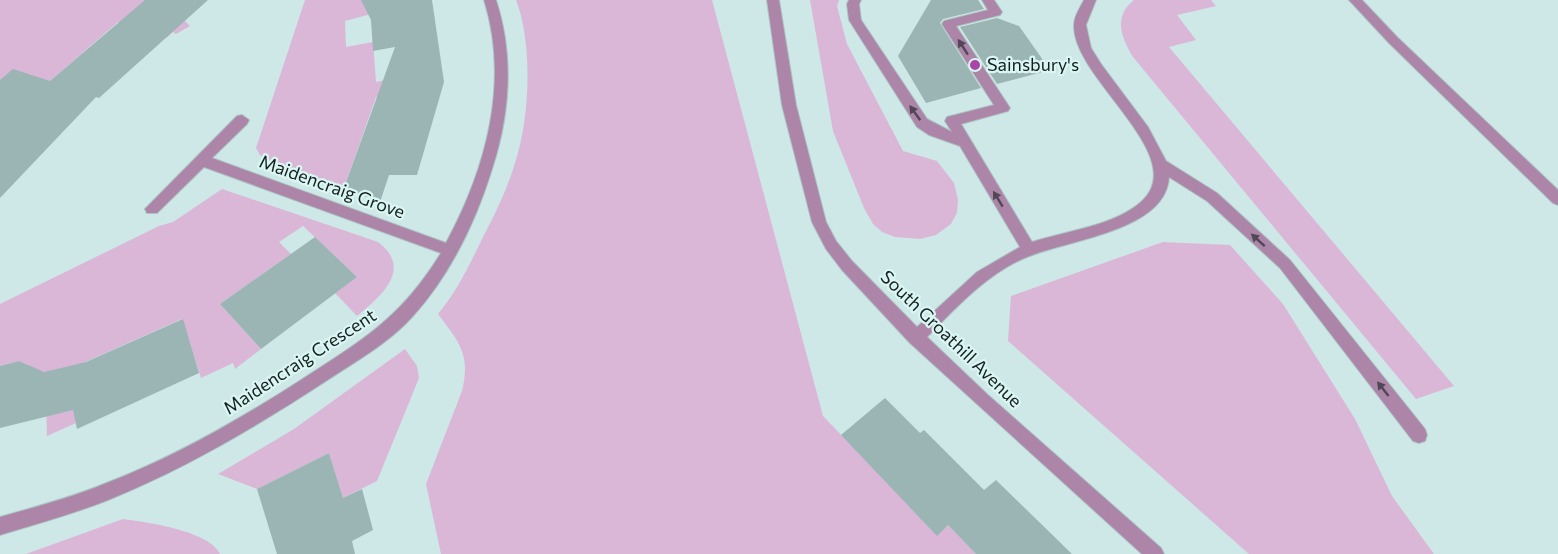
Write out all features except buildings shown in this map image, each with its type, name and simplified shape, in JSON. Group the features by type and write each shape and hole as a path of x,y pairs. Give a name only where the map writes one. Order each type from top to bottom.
{"street":[{"name":"Maidencraig Crescent","path":"0,526 78,503 121,486 202,447 280,403 345,359 406,313 432,280 449,250 490,159 500,100 503,45 490,0"},
{"name":"South Groathill Avenue","path":"773,0 789,105 825,237 836,254 916,338 1155,554"},
{"path":"855,0 853,4 855,20 914,113 934,131 964,142"},
{"path":"988,0 996,12 948,24 1003,108 952,121 1029,249"},
{"path":"916,338 987,271 1029,249 1127,220 1149,204 1161,187 1161,165 1149,141 1126,106 1097,71 1086,47 1080,29 1082,14 1090,0"},
{"path":"1355,0 1558,199"},
{"path":"152,209 242,120"},
{"name":"Maidencraig Grove","path":"201,160 449,250"},
{"path":"1161,165 1212,197 1285,264 1419,435"}],"shaded area":[{"path":"0,0 164,0 190,26 176,34 173,32 166,38 118,22 50,81 0,80"},
{"path":"305,0 361,0 401,6 345,21 346,47 373,42 376,82 442,68 394,94 376,97 344,188 267,160 256,148"},
{"path":"516,0 712,0 823,416 937,535 948,525 976,554 441,554 426,484 462,391 465,367 457,341 438,314 462,278 496,211 520,145 528,81 525,38"},
{"path":"810,0 839,0 837,6 847,44 903,151 937,161 954,183 958,200 957,213 951,224 936,235 920,239 895,237 882,232 873,224 864,208 833,131"},
{"path":"1134,0 1211,0 1216,6 1177,15 1196,40 1169,47 1454,386 1416,399 1133,57 1125,42 1121,20 1123,13"},
{"path":"222,189 378,242 388,252 393,262 390,282 357,316 335,293 357,277 303,226 279,242 291,254 220,304 261,349 235,369 233,363 201,378 182,319 65,371 76,423 47,436 45,372 26,377 28,365 19,361 0,366 0,304 159,226 173,222"},
{"path":"1163,242 1230,245 1283,304 1355,419 1392,496 1434,554 1249,554 1008,341 1011,296"},
{"path":"405,349 417,366 419,378 377,481 343,498 329,453 257,489 218,474 294,429"},
{"path":"123,519 161,525 191,534 204,539 220,554 26,554"}],"place":[{"name":"Sainsbury's","path":"975,65"}]}
